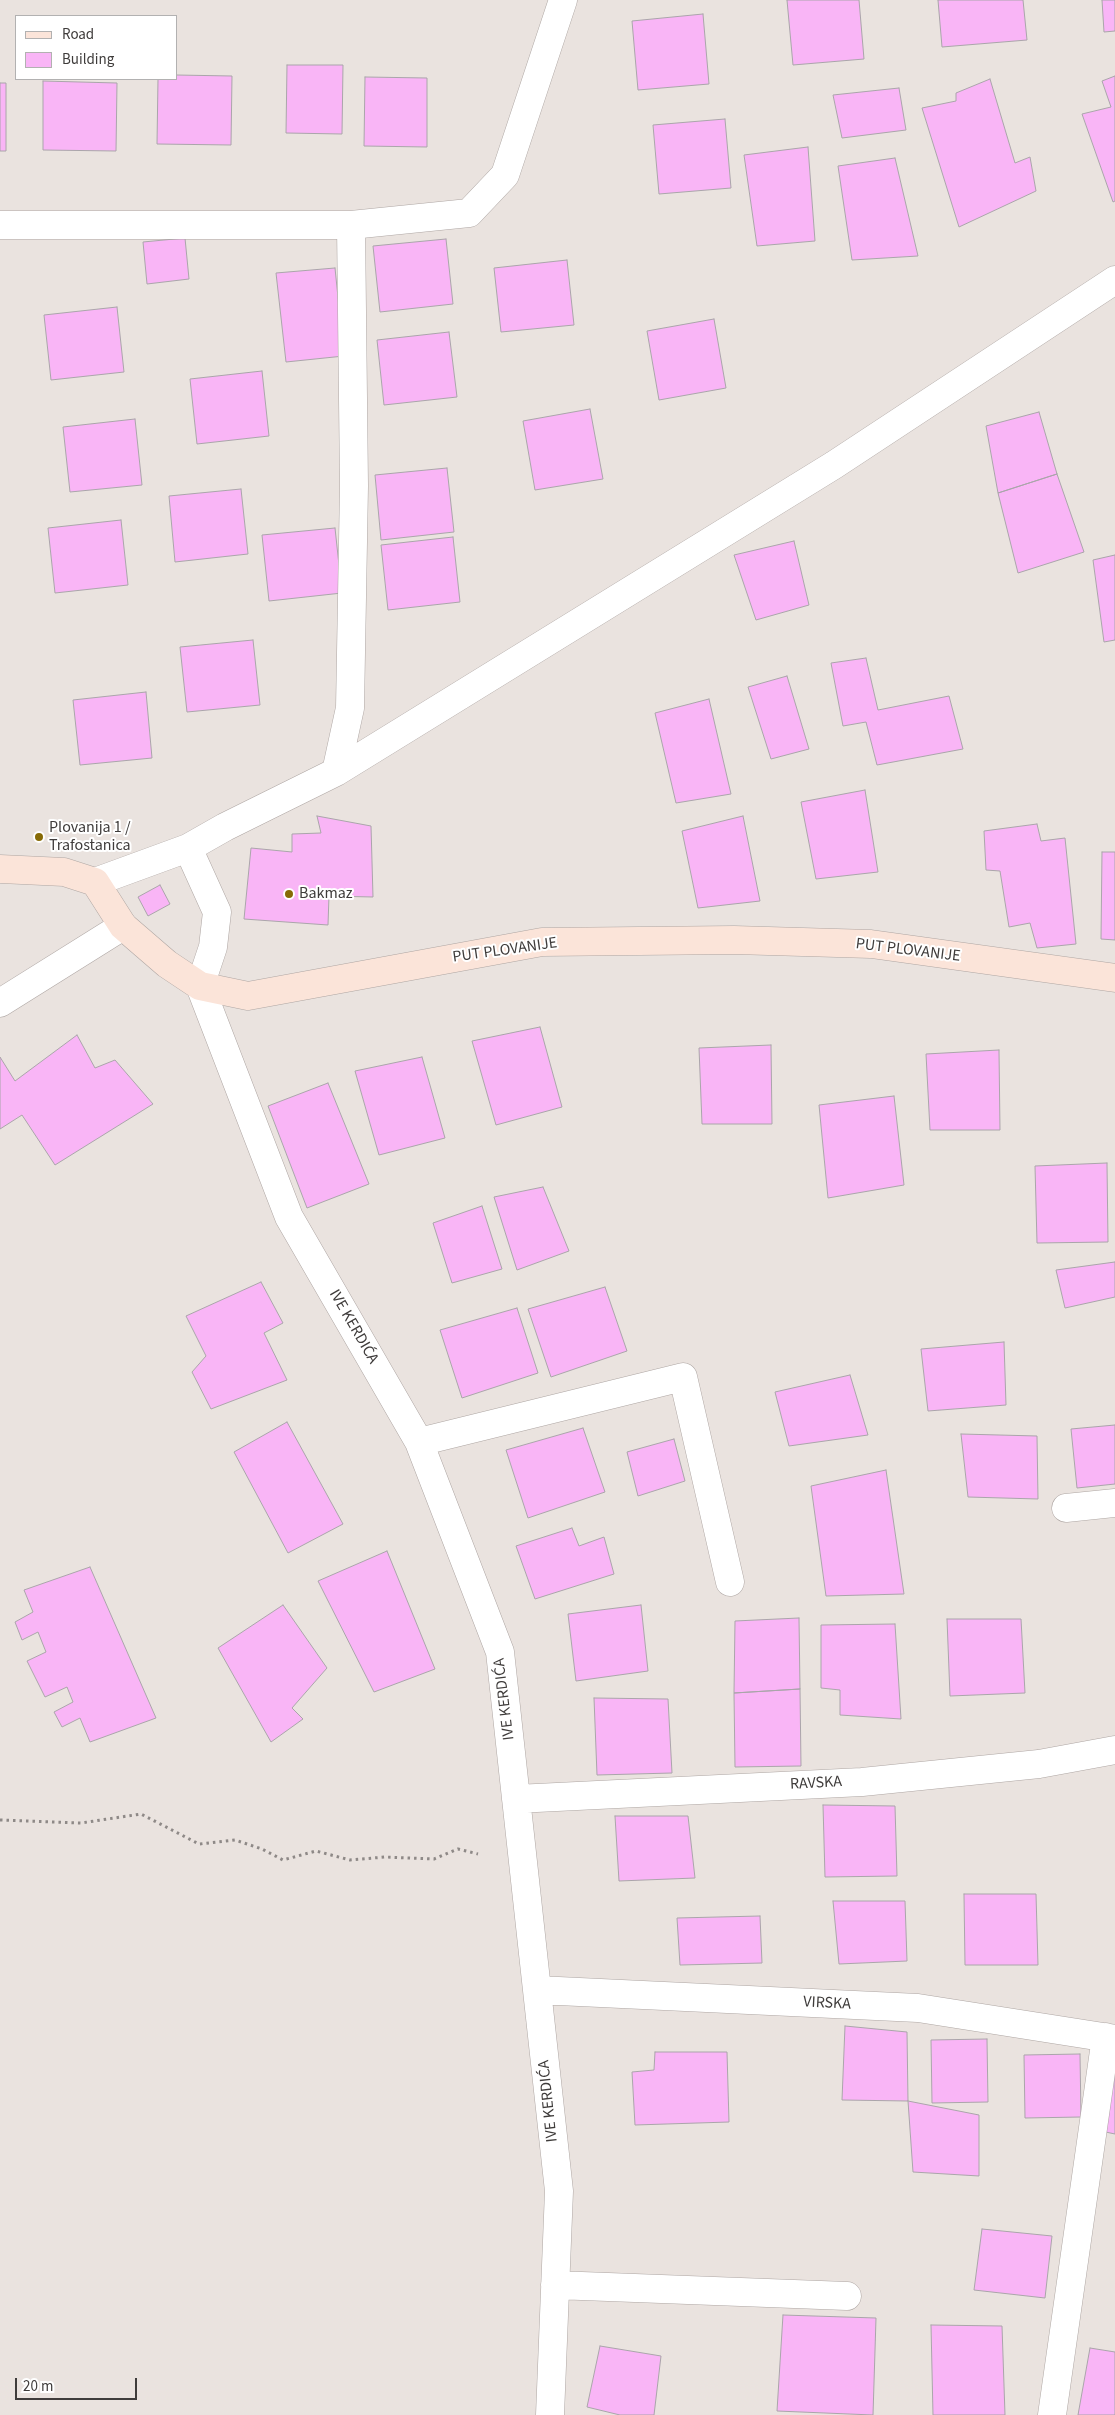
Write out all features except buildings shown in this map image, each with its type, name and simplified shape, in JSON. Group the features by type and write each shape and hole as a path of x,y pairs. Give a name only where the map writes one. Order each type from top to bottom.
{"street":[{"path":"0,226 351,225 469,213 505,175 563,0"},
{"path":"336,772 350,708 354,486 351,225"},
{"path":"1,863 64,872 95,882 188,848 336,772 834,465 1115,280"},
{"path":"188,848 217,912 212,948 200,986"},
{"name":"PUT PLOVANIJE","path":"95,882 123,926 167,964 200,986 248,996 542,942 734,940 870,944 1115,978"},
{"path":"0,1003 123,926"},
{"name":"IVE KERDIĆA","path":"200,986 289,1216 419,1442 500,1652 559,2191 550,2415"},
{"path":"419,1442 683,1377 730,1582"},
{"path":"1066,1508 1115,1504"},
{"name":"RAVSKA","path":"516,1799 862,1782 1039,1764 1115,1750"},
{"name":"VIRSKA","path":"537,1990 918,2008 1110,2038"},
{"path":"1052,2415 1110,2038"},
{"path":"555,2286 847,2296"}],"path":[{"path":"0,1820 81,1823 141,1814 199,1844 235,1840 262,1849 283,1860 316,1851 350,1860 385,1857 434,1859 458,1849 478,1854"}],"place":[{"name":"Plovanija 1 / Trafostanica","path":"39,837"},
{"name":"Bakmaz","path":"289,894"}]}
